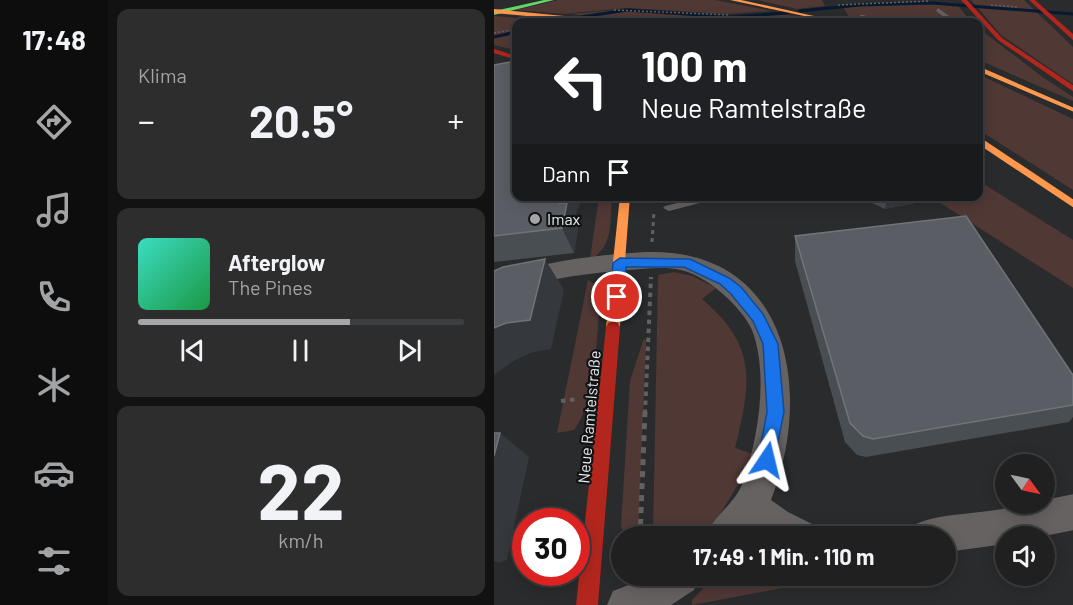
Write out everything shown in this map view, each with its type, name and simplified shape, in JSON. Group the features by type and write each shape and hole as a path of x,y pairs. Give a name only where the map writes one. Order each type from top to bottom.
{"main road":[{"path":"494,10 528,0"},
{"path":"494,10 551,0"},
{"path":"733,0 823,18"},
{"path":"964,0 981,18"},
{"path":"838,5 842,18"},
{"path":"1036,8 1073,39"},
{"path":"494,10 527,14 607,16"},
{"path":"983,20 1026,58 1073,90"},
{"path":"494,51 512,58"},
{"path":"494,58 512,60"},
{"path":"983,70 1073,111"},
{"path":"983,142 1073,205"},
{"path":"988,163 1073,210"},
{"name":"Neue Ramtelstraße","path":"587,605 625,201"}],"street":[{"path":"494,289 508,283 586,266 652,261 686,263 725,281 736,290 758,318 770,344 775,412 767,460 751,506 733,526"},
{"path":"751,506 777,526"},
{"path":"956,532 979,531 1073,512"},
{"path":"627,605 638,603 664,586"}],"lane":[{"path":"938,10 949,18"},
{"path":"669,208 700,201"}],"path":[{"path":"838,5 891,1 936,1"},
{"path":"981,18 1036,8"},
{"path":"607,16 643,9 737,15"},
{"path":"494,33 512,30"},
{"path":"640,526 653,204"}],"shaded area":[{"path":"559,0 715,0 772,11 727,14 627,8 564,14 516,10"},
{"path":"758,0 822,0 825,6 797,9"},
{"path":"971,0 1024,0 1073,47 1073,84 1001,35"},
{"path":"906,2 956,3 968,18 850,18 842,5"},
{"path":"627,9 715,17 783,14 804,18 600,18 571,14"},
{"path":"494,16 519,18 512,18 512,49 494,45"},
{"path":"983,32 1073,97 1073,101 983,62"},
{"path":"983,76 1073,119 1073,190 983,133"},
{"path":"983,184 1073,240 1073,288 937,201 983,201"},
{"path":"598,201 612,201 607,241 598,254 590,259"},
{"path":"674,272 692,276 716,288 702,299 720,316 733,333 746,367 744,404 735,448 756,455 720,514 710,526 653,526 658,275"},
{"path":"588,280 599,287 601,293 591,385 587,403 574,430 557,433"},
{"path":"644,338 646,341 638,526 621,526 630,381"},
{"path":"705,586 793,586 692,605 692,600"}],"building":[{"path":"512,62 512,201 567,203 562,228 494,236 494,65"},
{"path":"966,216 1073,375 1073,405 873,439 863,436 850,423 795,236"},
{"path":"545,259 530,320 506,323 494,328 494,271 503,267"},
{"path":"494,433 500,433 494,456"}],"waterway":[{"path":"799,11 860,5 932,3 1074,14"},
{"path":"581,17 627,10 730,17 788,13"},
{"path":"494,37 512,33"}],"traffic: fast":[{"path":"494,13 551,0"}],"traffic: slow":[{"path":"733,0 819,18"},
{"path":"494,11 565,18"},
{"path":"983,70 1072,110"},
{"path":"983,142 1074,205"},
{"path":"613,327 625,201"}],"traffic: jam":[{"path":"964,0 981,18"},
{"path":"1032,0 1074,39"},
{"path":"983,21 1000,39 1074,90"},
{"path":"494,51 512,57"},
{"path":"587,605 613,327"}],"place":[{"name":"Imax","path":"535,219"}],"route":[{"path":"617,297 620,263 652,261 686,263 725,281 736,290 758,318 770,344 775,412 767,460"}]}
